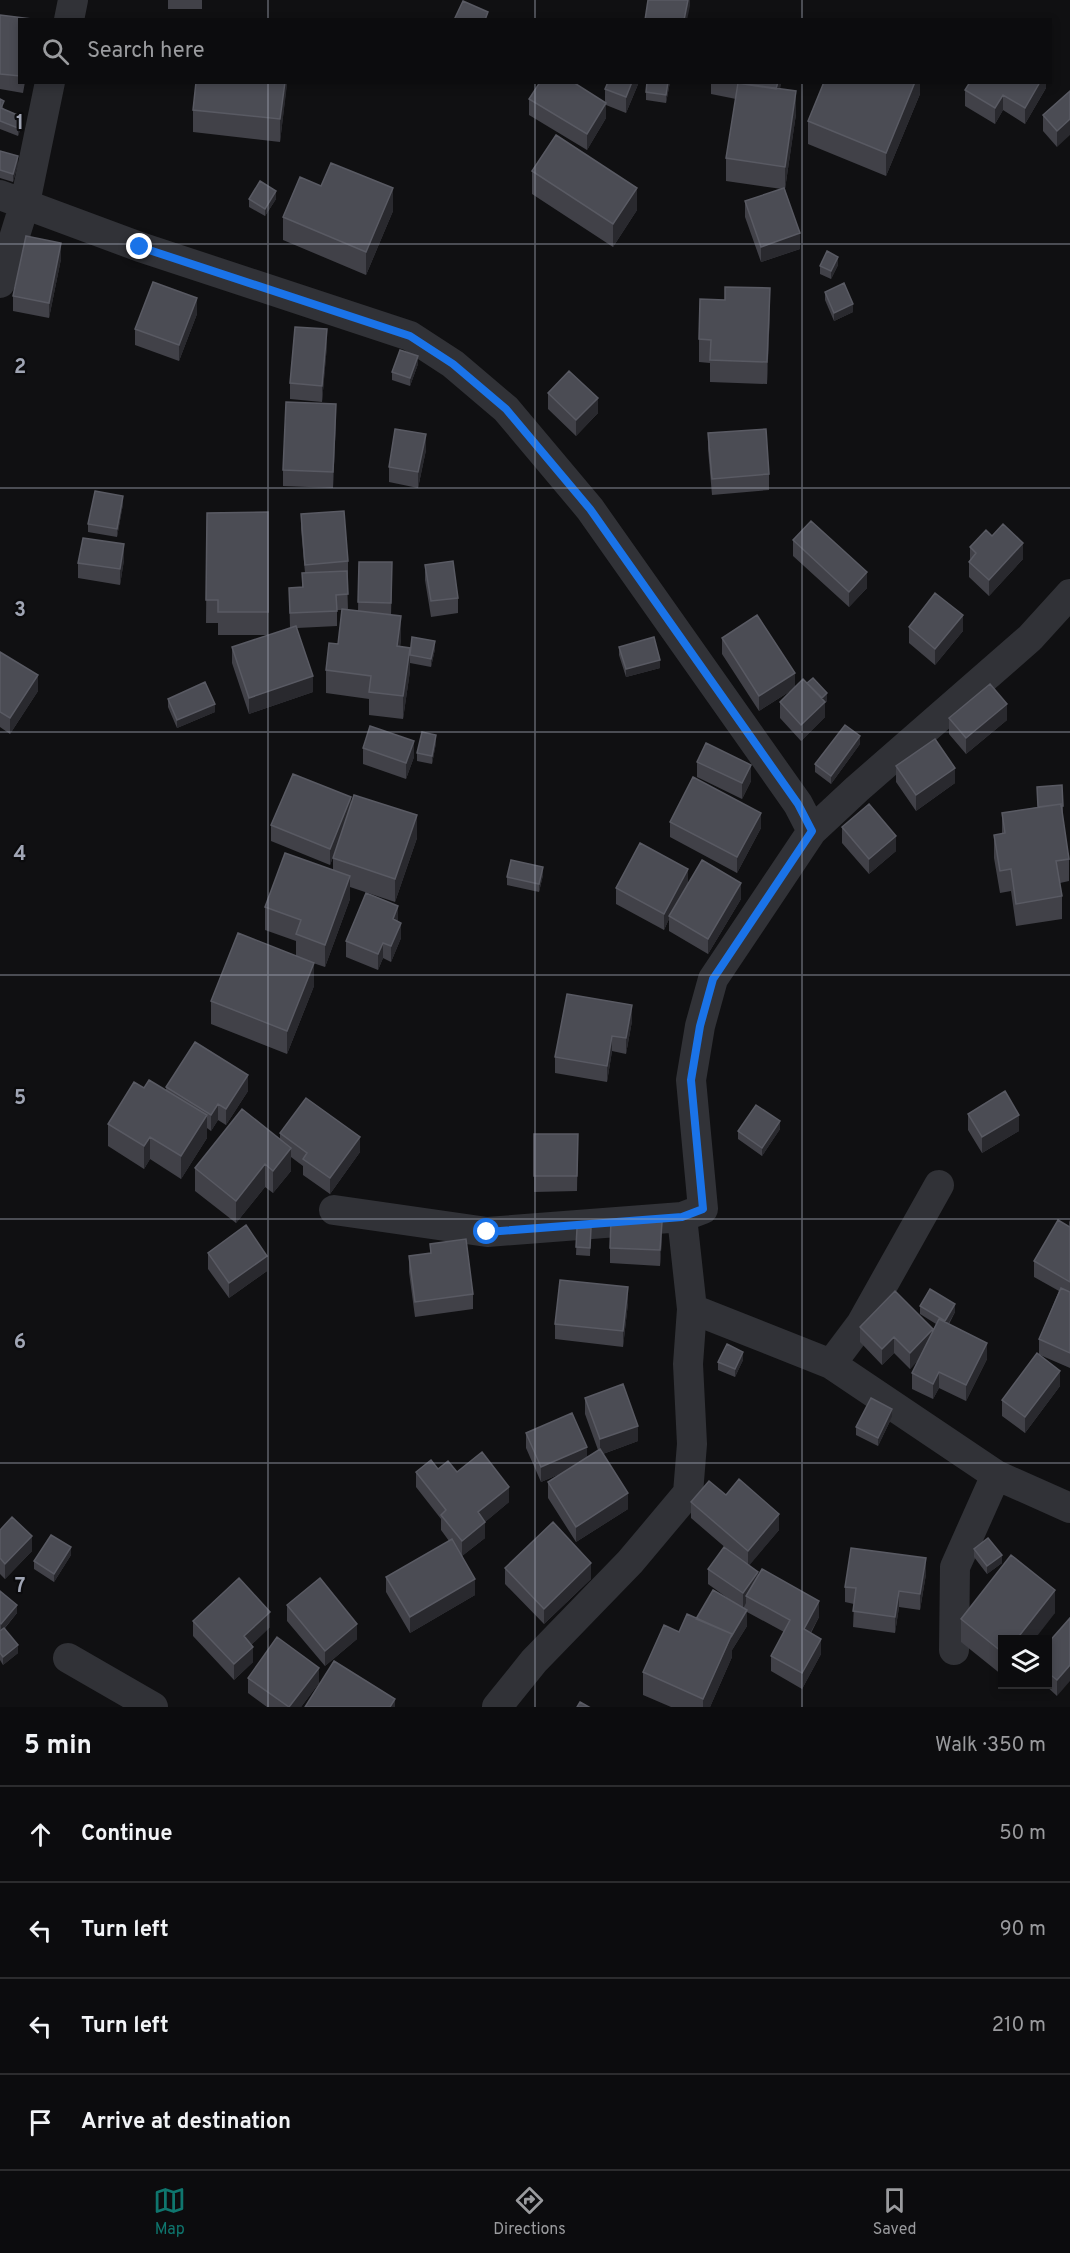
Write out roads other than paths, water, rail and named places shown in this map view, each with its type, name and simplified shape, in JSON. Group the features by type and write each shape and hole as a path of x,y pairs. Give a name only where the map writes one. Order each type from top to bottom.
{"street":[{"path":"69,18 73,0"},
{"path":"0,283 12,199 49,84"},
{"path":"12,199 140,247 410,336 453,364 506,409 590,509 798,804 812,831"},
{"path":"334,1210 487,1232 682,1217 703,1209 691,1080 700,1026 713,979 812,831 1030,638 1070,594"},
{"path":"831,1364 861,1324 939,1185"},
{"path":"497,1707 534,1661 630,1562 688,1493 692,1444 688,1365 692,1309 682,1217"},
{"path":"692,1309 831,1364 996,1475 1070,1508"},
{"path":"954,1650 956,1567 996,1475"},
{"path":"68,1658 153,1707"}]}
